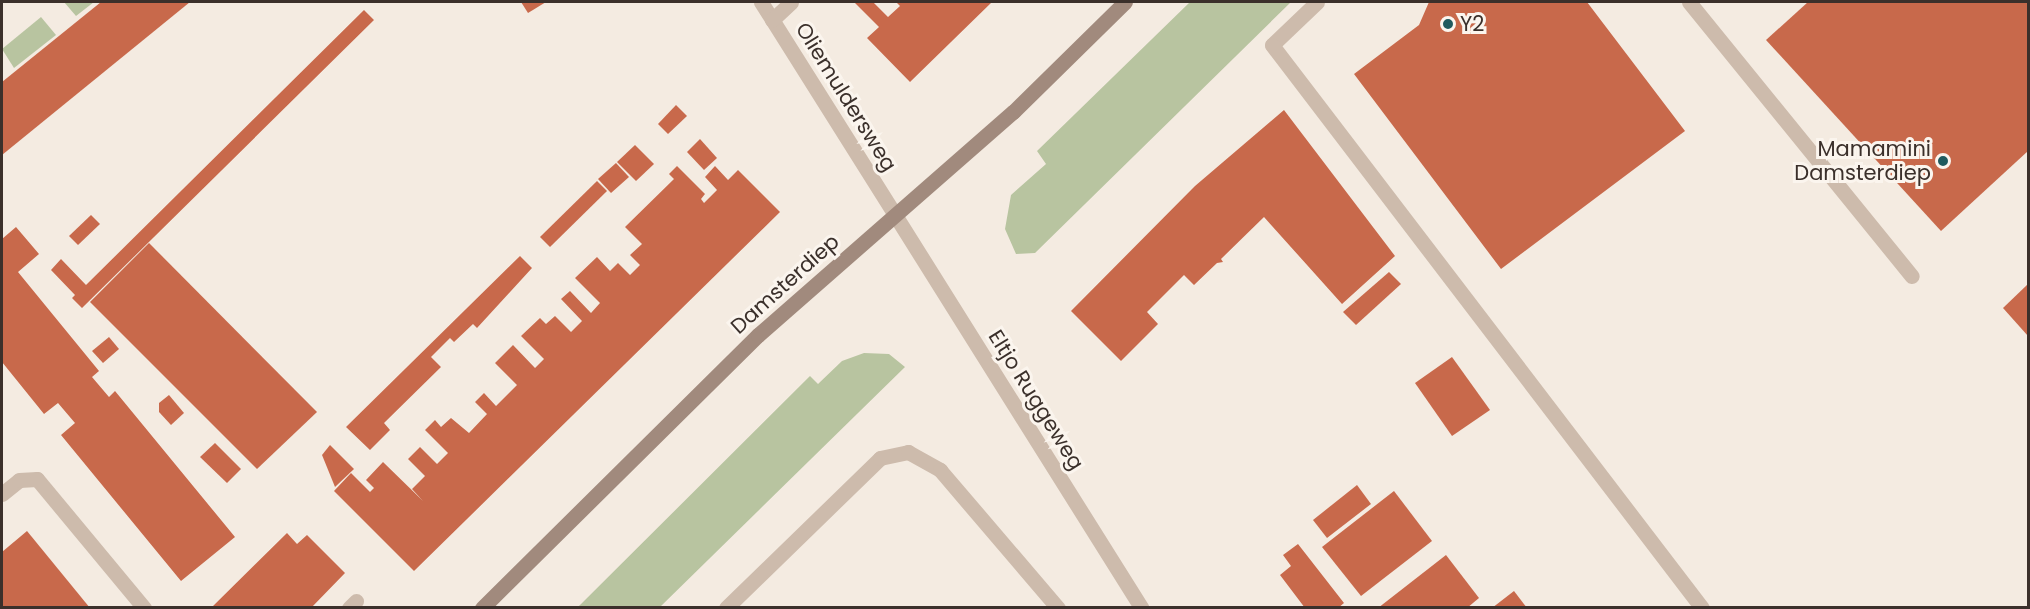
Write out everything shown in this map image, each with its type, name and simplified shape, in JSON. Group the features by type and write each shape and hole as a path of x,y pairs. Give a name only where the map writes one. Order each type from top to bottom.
{"main road":[{"name":"Damsterdiep","path":"482,608 758,335 1013,112 1125,2"}],"street":[{"name":"Oliemuldersweg","path":"761,2 895,215"},
{"path":"772,20 791,2"},
{"path":"1317,2 1272,45 1702,608"},
{"path":"1689,2 1912,276"},
{"name":"Eltjo Ruggeweg","path":"895,215 1142,608"},
{"path":"726,608 880,458 908,452 940,470 1058,608"},
{"path":"2,494 19,480 37,479 144,608"}],"green space":[{"path":"64,2 94,2 76,16"},
{"path":"1190,2 1291,2 1035,253 1016,254 1005,229 1011,195 1046,164 1037,151"},
{"path":"41,17 56,35 14,68 2,49"},
{"path":"864,353 889,354 905,367 660,607 578,607 810,376 818,384 842,361"}],"building":[{"path":"101,2 190,2 2,155 2,82"},
{"path":"521,2 546,2 528,13"},
{"path":"854,2 873,2 888,17 900,6 896,2 992,2 910,82 867,38 879,27"},
{"path":"1429,2 1587,2 1685,131 1501,269 1354,74 1419,25"},
{"path":"1808,2 2028,2 2028,151 1941,231 1766,40"},
{"path":"364,10 374,20 82,308 72,298 75,295 51,270 61,259 86,285"},
{"path":"676,105 687,116 668,134 658,124"},
{"path":"1284,110 1395,256 1342,304 1264,217 1221,259 1223,262 1217,263 1194,285 1184,275 1147,312 1158,324 1121,361 1071,311 1195,186"},
{"path":"700,139 717,158 704,170 687,152"},
{"path":"635,145 654,164 636,181 617,162"},
{"path":"616,163 629,177 611,193 598,179"},
{"path":"677,166 705,194 701,199 704,203 717,190 705,177 715,166 728,180 738,170 780,212 414,571 334,491 351,473 370,492 374,488 366,480 383,462 423,501 412,489 425,476 408,459 420,447 437,464 448,453 425,430 435,420 441,427 451,418 469,433 487,414 475,402 484,393 496,406 517,385 495,363 513,345 535,368 544,359 521,336 540,318 546,324 555,316 571,332 582,321 561,299 570,291 591,313 600,303 575,278 597,257 610,271 618,263 630,275 640,265 630,255 642,244 625,227 674,179 669,174"},
{"path":"597,181 607,191 550,247 540,237"},
{"path":"91,215 100,224 78,245 69,236"},
{"path":"16,227 39,254 18,272 99,371 92,377 109,397 115,391 235,537 181,581 61,435 75,423 58,403 44,414 2,362 2,239"},
{"path":"149,243 317,412 257,469 90,302"},
{"path":"520,256 532,268 477,328 473,324 454,342 450,338 431,357 441,367 384,423 390,430 370,450 346,427"},
{"path":"1389,272 1401,284 1356,325 1343,312"},
{"path":"2028,284 2028,336 2003,308"},
{"path":"109,337 119,349 103,363 92,351"},
{"path":"1452,357 1490,410 1452,436 1415,383"},
{"path":"169,395 184,413 171,425 159,412 159,403"},
{"path":"215,443 241,469 227,483 200,457"},
{"path":"330,445 354,469 335,487 322,455"},
{"path":"1357,485 1371,504 1327,538 1313,520"},
{"path":"1394,491 1432,541 1361,596 1322,547"},
{"path":"27,531 90,608 2,608 2,552"},
{"path":"287,533 297,544 307,535 345,573 311,608 211,608"},
{"path":"1298,544 1344,603 1338,608 1305,608 1280,575 1291,566 1283,555"},
{"path":"1446,555 1479,598 1467,608 1378,608"},
{"path":"1514,591 1527,608 1492,608"}],"place":[{"name":"Y2","path":"1448,24"},
{"name":"Mamamini Damsterdiep","path":"1943,161"}]}
